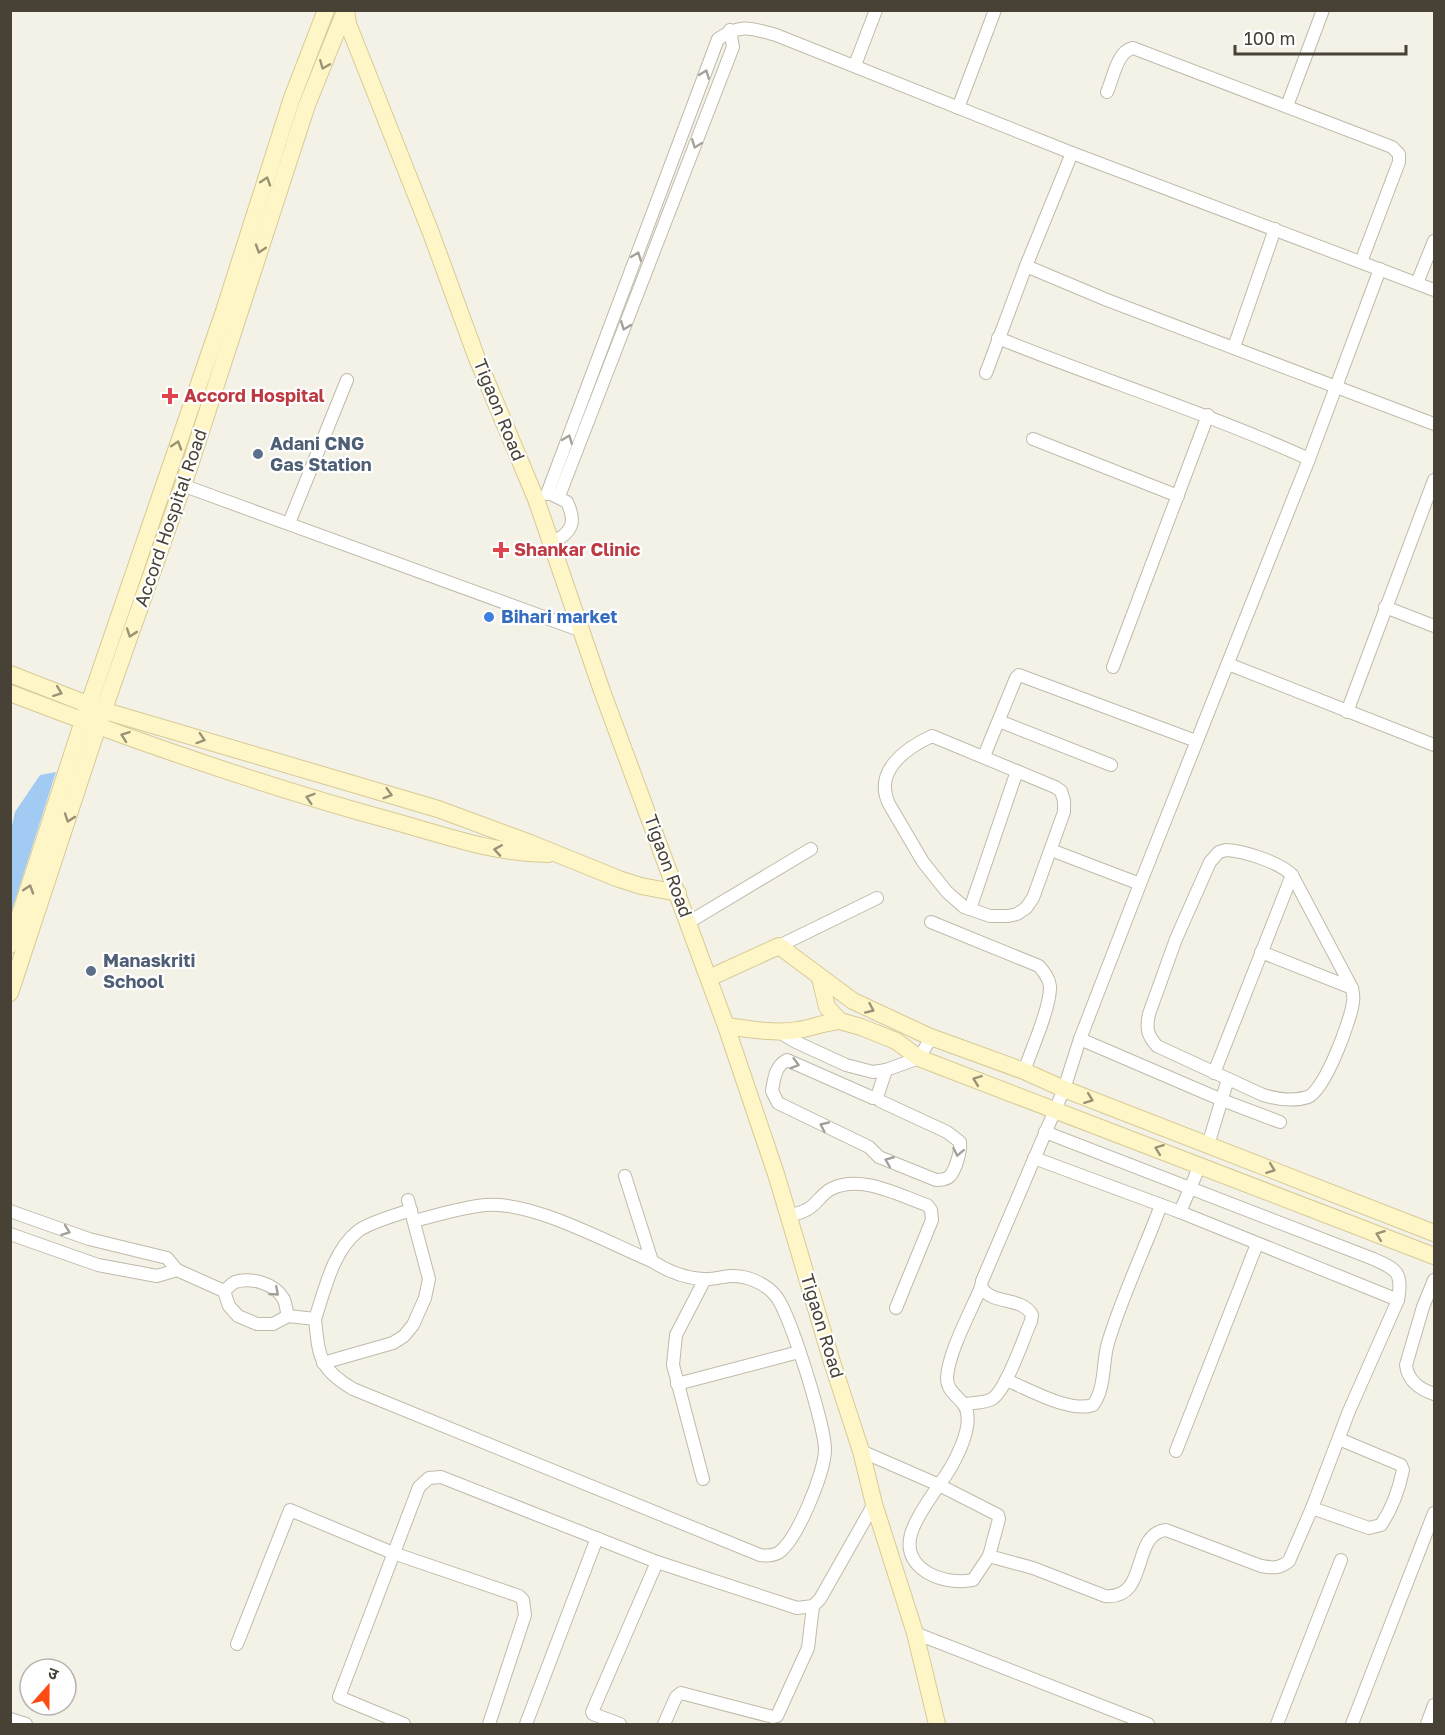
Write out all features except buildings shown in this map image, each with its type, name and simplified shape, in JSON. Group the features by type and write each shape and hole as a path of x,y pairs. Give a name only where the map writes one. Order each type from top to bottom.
{"street":[{"path":"98,708 186,417 224,311 292,98 326,10"},
{"path":"855,65 876,10"},
{"path":"958,108 995,10"},
{"path":"1287,106 1323,10"},
{"name":"Accord Hospital Road","path":"10,993 91,723 182,485 307,105 344,15"},
{"name":"Tigaon Road","path":"344,15 431,233 476,356 547,496 552,543 726,1026 777,1177 831,1359 861,1450 874,1504 915,1633 937,1725"},
{"path":"552,543 567,533 573,519 567,502 547,496 733,47 730,30 742,28 776,35 1072,153 1434,290"},
{"path":"1107,92 1122,55 1127,49 1133,48 1392,147 1399,154 1399,162 1361,262"},
{"path":"986,373 1072,153"},
{"path":"1234,347 1275,229"},
{"path":"1418,283 1434,241"},
{"path":"1026,266 1107,300 1434,424"},
{"path":"861,1450 939,1485 998,1515 999,1519 989,1556 974,1580 962,1582 932,1575 920,1568 912,1554 910,1544 911,1532 939,1485 951,1467 968,1424 964,1404 950,1388 947,1379 960,1336 1064,1089 1080,1040 1140,884 1309,459 1380,269"},
{"path":"998,338 1113,383 1208,415 1309,459"},
{"path":"290,523 347,380"},
{"path":"1113,667 1208,415"},
{"path":"1033,440 1178,496"},
{"path":"1347,712 1434,480"},
{"path":"182,485 582,631"},
{"path":"1385,607 1434,626"},
{"path":"1228,664 1434,745"},
{"path":"10,674 98,708 438,809 641,886 678,893"},
{"path":"984,756 1019,675 1196,741"},
{"path":"10,693 309,798 469,844 521,853 556,854"},
{"path":"999,721 1111,765"},
{"path":"10,945 91,723"},
{"path":"932,736 984,756 1055,787 1061,791 1064,801 1064,812 1033,898 1026,908 1017,914 1008,916 990,916 964,908 946,892 922,862 884,794 885,780 895,760 914,744 932,736"},
{"path":"970,909 1017,771"},
{"path":"688,922 811,849"},
{"path":"1226,849 1281,866 1292,875 1352,988 1354,1002 1347,1027 1325,1077 1318,1089 1310,1096 1295,1099 1279,1099 1263,1095 1157,1046 1149,1038 1146,1027 1176,939 1210,862 1219,852 1226,849"},
{"path":"1051,850 1140,884"},
{"path":"1214,1073 1292,875"},
{"path":"708,978 877,898"},
{"path":"931,922 1039,966 1046,975 1050,986 1047,1006 1024,1071"},
{"path":"779,946 853,1001 932,1038 1024,1071 1064,1089 1434,1233"},
{"path":"1262,952 1352,988"},
{"path":"820,978 827,1006 840,1021"},
{"path":"726,1026 796,1031 840,1021 861,1027 896,1041 919,1058 1434,1256"},
{"path":"776,1030 796,1042 853,1068 873,1072 886,1070 919,1058 932,1038"},
{"path":"1080,1040 1280,1122"},
{"path":"787,1060 877,1098 947,1132 960,1142 960,1152 950,1176 943,1180 936,1180 879,1157 869,1147 778,1102 772,1091 776,1072 782,1062 787,1060"},
{"path":"877,1098 886,1070"},
{"path":"1208,1145 1228,1079"},
{"path":"989,1556 1033,1568 1105,1596 1117,1597 1131,1586 1147,1546 1158,1531 1166,1530 1185,1536 1261,1566 1273,1568 1282,1566 1289,1561 1295,1550 1365,1372 1398,1300 1400,1287 1399,1276 1395,1269 1387,1265 1045,1132"},
{"path":"1034,1158 1180,1212 1398,1300"},
{"path":"1180,1212 1200,1165"},
{"path":"625,1176 652,1261"},
{"path":"788,1216 808,1210 824,1194 846,1184 879,1188 927,1204 931,1210 932,1220 896,1308"},
{"path":"487,1205 516,1208 545,1216 652,1261 682,1275 705,1279 731,1276 747,1278 770,1290 783,1305 816,1405 825,1449 821,1472 794,1533 786,1546 777,1553 768,1556 749,1551 353,1389 334,1378 323,1363 315,1319 330,1274 346,1243 360,1229 411,1210 487,1205"},
{"path":"1006,1380 1065,1404 1085,1407 1093,1405 1100,1392 1105,1356 1111,1335 1161,1205"},
{"path":"323,1363 393,1343 409,1331 425,1298 429,1279 411,1210"},
{"path":"10,1211 89,1239 167,1258 177,1270 224,1291 229,1306 238,1316 257,1324 273,1324 288,1316 315,1319"},
{"path":"10,1234 98,1265 157,1276 177,1270"},
{"path":"1176,1451 1257,1244"},
{"path":"703,1479 673,1365 674,1343 680,1324 705,1279"},
{"path":"224,1291 232,1283 245,1280 262,1283 274,1289 283,1298 288,1316"},
{"path":"1434,1280 1423,1306 1406,1365 1407,1372 1415,1385 1434,1394"},
{"path":"964,1404 990,1400 997,1395 1006,1380 1032,1316 1025,1307 995,1298 984,1292 981,1287"},
{"path":"677,1384 799,1352"},
{"path":"1312,1508 1369,1528 1381,1525 1387,1516 1403,1470 1401,1465 1338,1439"},
{"path":"404,1725 339,1697 419,1487 429,1478 441,1477 657,1562 797,1608 813,1606 820,1599 874,1504"},
{"path":"237,1644 290,1510 393,1553 519,1596 524,1600 525,1615 489,1725"},
{"path":"1352,1725 1434,1513"},
{"path":"526,1725 597,1538"},
{"path":"1277,1725 1341,1560"},
{"path":"620,1725 592,1712 657,1562"},
{"path":"664,1725 676,1697 681,1693 773,1717 777,1716 808,1648 813,1606"},
{"path":"915,1633 1148,1725"},
{"path":"1427,1725 1434,1705"},
{"path":"10,1719 26,1725"}],"water":[{"path":"56,772 11,913 11,830 15,812 40,775"}],"place":[{"name":"Accord Hospital","path":"170,396"},
{"name":"Adani CNG Gas Station","path":"258,454"},
{"name":"Shankar Clinic","path":"501,550"},
{"name":"Bihari market","path":"489,617"},
{"name":"Manaskriti School","path":"91,971"}]}
